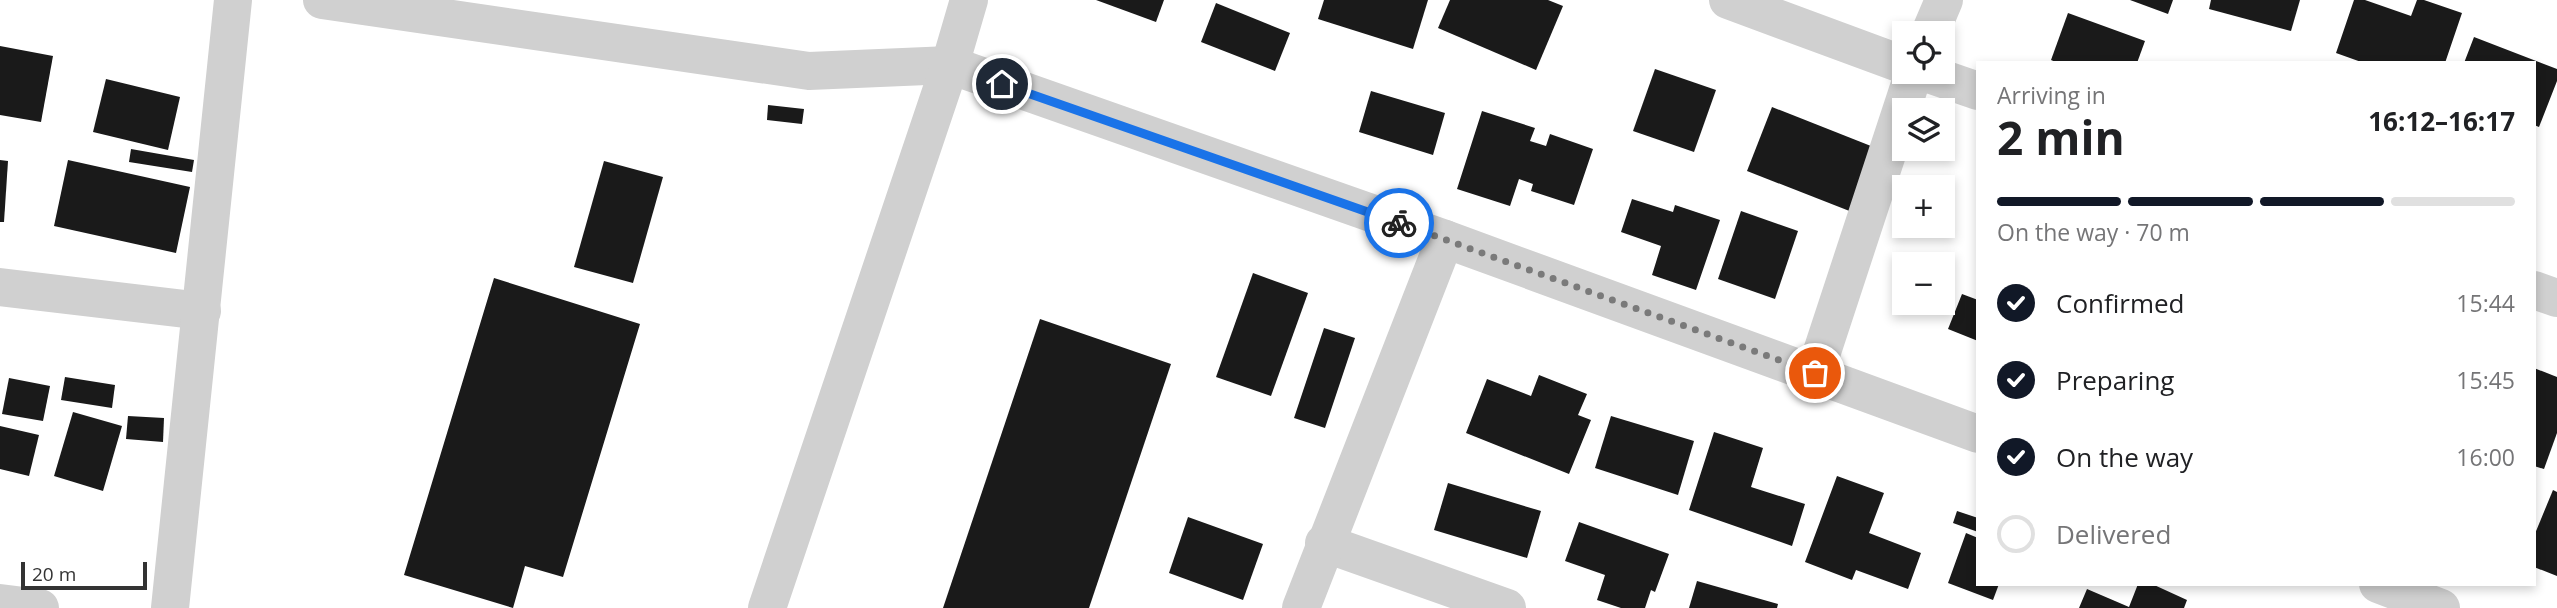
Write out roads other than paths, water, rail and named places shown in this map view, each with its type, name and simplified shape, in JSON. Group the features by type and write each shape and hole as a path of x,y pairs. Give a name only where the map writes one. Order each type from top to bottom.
{"street":[{"path":"170,608 233,0"},
{"path":"322,0 400,6 809,71 950,65 1445,239 1976,433"},
{"path":"767,608 970,0"},
{"path":"1728,0 1892,61"},
{"path":"1935,21 1944,0"},
{"path":"1955,83 1976,90"},
{"path":"1815,373 1910,84"},
{"path":"1301,608 1445,239"},
{"path":"0,287 202,311"},
{"path":"2536,291 2557,298"},
{"path":"1324,544 1507,608"},
{"path":"2383,586 2441,608"},
{"path":"0,603 40,608"}]}
